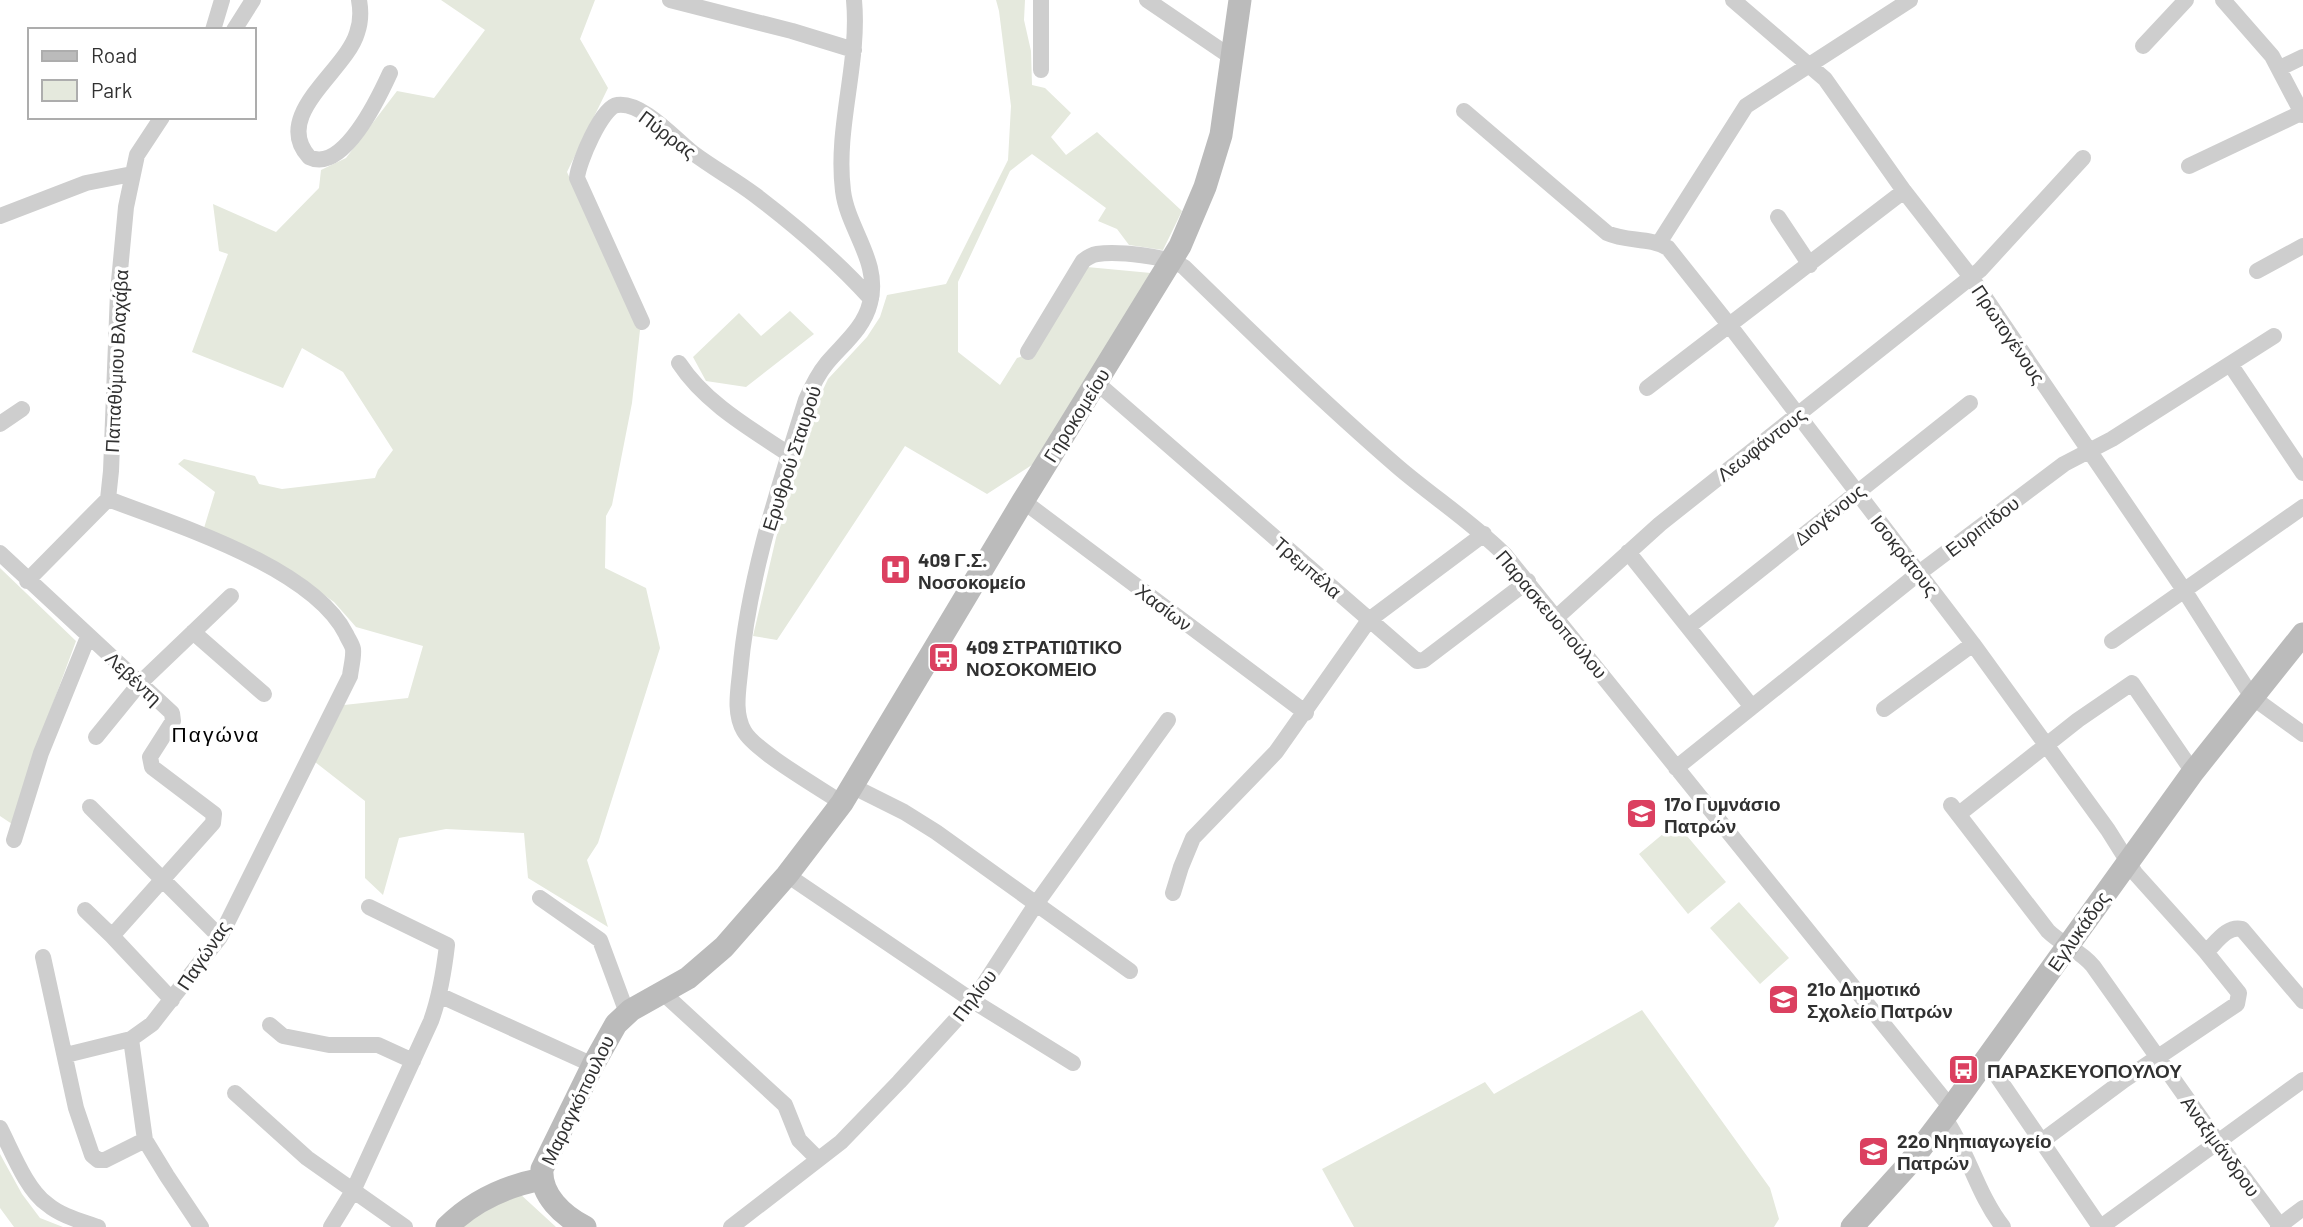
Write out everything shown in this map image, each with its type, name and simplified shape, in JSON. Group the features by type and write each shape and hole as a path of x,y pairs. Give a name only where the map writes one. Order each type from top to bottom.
{"main road":[{"name":"Γηροκομείου","path":"847,795 1171,260 1192,220 1221,135 1240,0"},
{"name":"Εγλυκάδος","path":"1852,1227 1881,1196 1948,1112 2193,772 2303,634"},
{"name":"Μαραγκόπουλου","path":"585,1227 558,1208 545,1189 542,1179 547,1156 607,1037 627,1013 688,978 709,962 787,875 847,795"},
{"path":"447,1227 463,1213 491,1196 516,1185 542,1179"}],"street":[{"path":"214,28 222,0"},
{"path":"235,28 253,0"},
{"path":"359,0 360,15 355,40 312,97 300,119 298,136 307,155 318,160 330,158 341,151 359,128 390,73"},
{"path":"670,0 854,50"},
{"name":"Ερυθρού Σταυρού","path":"854,0 854,50 842,136 841,173 849,216 870,265 871,299 857,329 814,381 806,400 758,563 741,661 738,713 743,729 753,742 847,795 927,826 1130,971"},
{"path":"1041,0 1041,69"},
{"path":"1147,0 1231,57"},
{"name":"Πρωτογένους","path":"1733,0 1825,79 1971,277 2184,590 2252,697"},
{"path":"1464,111 1607,233 1659,243 1746,106 1910,0"},
{"path":"2143,46 2186,0"},
{"path":"2189,166 2303,113 2280,68 2255,34 2223,0"},
{"path":"2280,68 2303,57"},
{"name":"Πύρρας","path":"642,322 577,178 580,162 600,124 609,110 618,105 631,107 649,116 696,155 757,197 827,253 871,299"},
{"name":"Παπαθύμιου Βλαχάβα","path":"108,499 118,292 126,207 132,174 142,146 161,119"},
{"name":"Λεωφάντους","path":"1557,617 1628,552 1971,277 1996,254 2083,158"},
{"path":"0,216 86,183 132,174"},
{"path":"1647,388 1905,191"},
{"path":"1779,216 1810,265"},
{"name":"Ισοκράτους","path":"1659,243 1671,251 1730,326 1973,644 2108,830 2127,863 2239,993 2237,1004 2157,1057"},
{"path":"2257,271 2303,246"},
{"path":"1028,352 1083,261 1089,256 1109,253 1171,260"},
{"name":"Παρασκευοπούλου","path":"1171,260 1184,267 1300,380 1399,468 1484,534 1528,581 1948,1112 1988,1205 2003,1227"},
{"name":"Ευριπίδου","path":"1676,768 1919,573 2064,464 2274,336"},
{"path":"679,363 715,402 790,455"},
{"path":"2230,365 2303,473"},
{"name":"Τρεμπέλα","path":"1097,383 1417,661 1424,660 1528,581"},
{"name":"Διογένους","path":"1688,627 1970,403"},
{"path":"0,424 22,409"},
{"path":"27,581 108,499"},
{"name":"Παγώνας","path":"108,499 222,543 261,562 318,598 336,617 353,648 351,676 220,937 152,1024 131,1039"},
{"name":"Χασίων","path":"1023,501 1306,713"},
{"path":"2112,641 2303,507"},
{"path":"1173,893 1193,838 1265,766 1306,713 1369,620 1484,534"},
{"name":"Λεβέντη","path":"0,552 27,581 141,683 173,717 150,757 152,767 214,814 213,823 113,936"},
{"path":"1628,552 1752,707"},
{"path":"96,737 141,683 230,596"},
{"path":"193,632 264,694"},
{"path":"14,840 41,753 88,637"},
{"path":"1884,709 1973,644"},
{"path":"2045,745 2132,683 2193,772"},
{"path":"2252,697 2303,734"},
{"name":"Πηλίου","path":"731,1227 850,1132 973,1001 1037,904 1168,720"},
{"name":"Αναξιμάνδρου","path":"2045,745 1955,810 2052,935 2089,961 2280,1226"},
{"path":"90,807 220,937"},
{"path":"787,875 973,1001 1073,1063"},
{"path":"540,898 600,940 627,1013"},
{"path":"331,1227 353,1191 431,1021 439,995 447,945 369,907"},
{"path":"85,910 172,1000"},
{"path":"2206,952 2230,929 2242,929 2303,1001"},
{"path":"43,957 76,1108 92,1155 98,1160 105,1160 145,1140"},
{"path":"662,992 785,1105 799,1140 818,1159"},
{"path":"439,995 593,1065"},
{"path":"270,1025 283,1036 329,1045 378,1045 413,1061"},
{"path":"66,1055 131,1039 145,1140 201,1227"},
{"path":"2042,1141 2157,1057"},
{"path":"1986,1060 2101,1227 2303,1080"},
{"path":"235,1093 307,1158 405,1227"},
{"path":"0,1128 30,1184 43,1202 57,1211 98,1227"},
{"path":"2280,1226 2303,1208"}],"green space":[{"path":"441,0 595,0 580,39 608,88 567,172 640,330 632,403 612,505 606,516 605,568 646,588 660,648 598,843 587,860 608,927 528,878 524,833 446,829 399,838 383,895 365,878 365,801 315,762 344,705 408,698 423,646 356,627 334,602 303,580 204,528 215,492 178,464 184,459 255,476 259,484 282,489 375,478 393,450 343,372 302,348 283,388 192,352 228,254 219,251 213,204 276,232 319,188 321,170 346,158 397,91 434,98 485,30"},
{"path":"996,0 1025,0 1024,20 1031,51 1032,85 1045,88 1071,113 1051,137 1066,155 1097,132 1182,211 1163,250 1129,245 1117,229 1098,221 1106,208 1032,154 1010,171 958,282 958,352 1000,385 1017,358 1036,352 1087,267 1151,273 1035,463 987,494 905,446 777,640 753,636 776,538 813,411 828,379 867,337 880,317 887,295 946,284 1008,160 1011,106"},
{"path":"790,311 814,334 746,387 706,381 693,357 739,313 761,336"},
{"path":"0,568 76,641 31,763 12,824 0,816"},
{"path":"1676,823 1726,882 1688,914 1639,854"},
{"path":"1739,902 1789,958 1760,984 1710,928"},
{"path":"1642,1010 1770,1188 1779,1219 1774,1227 1354,1227 1322,1169 1485,1082 1494,1094"},
{"path":"0,1154 22,1194 40,1218 63,1227 14,1227 0,1208"},
{"path":"519,1193 556,1227 461,1227 471,1219"}],"place":[{"name":"409 Γ.Σ. Νοσοκομείο","path":"895,570"},
{"name":"409 ΣΤΡΑΤΙΩΤΙΚΟ ΝΟΣΟΚΟΜΕΙΟ","path":"943,657"},
{"name":"17ο Γυμνάσιο Πατρών","path":"1641,814"},
{"name":"21ο Δημοτικό Σχολείο Πατρών","path":"1784,999"},
{"name":"ΠΑΡΑΣΚΕΥΟΠΟΥΛΟΥ","path":"1964,1070"},
{"name":"22ο Νηπιαγωγείο Πατρών","path":"1874,1151"}],"district":[{"name":"Παγώνα","path":"216,733"}]}
